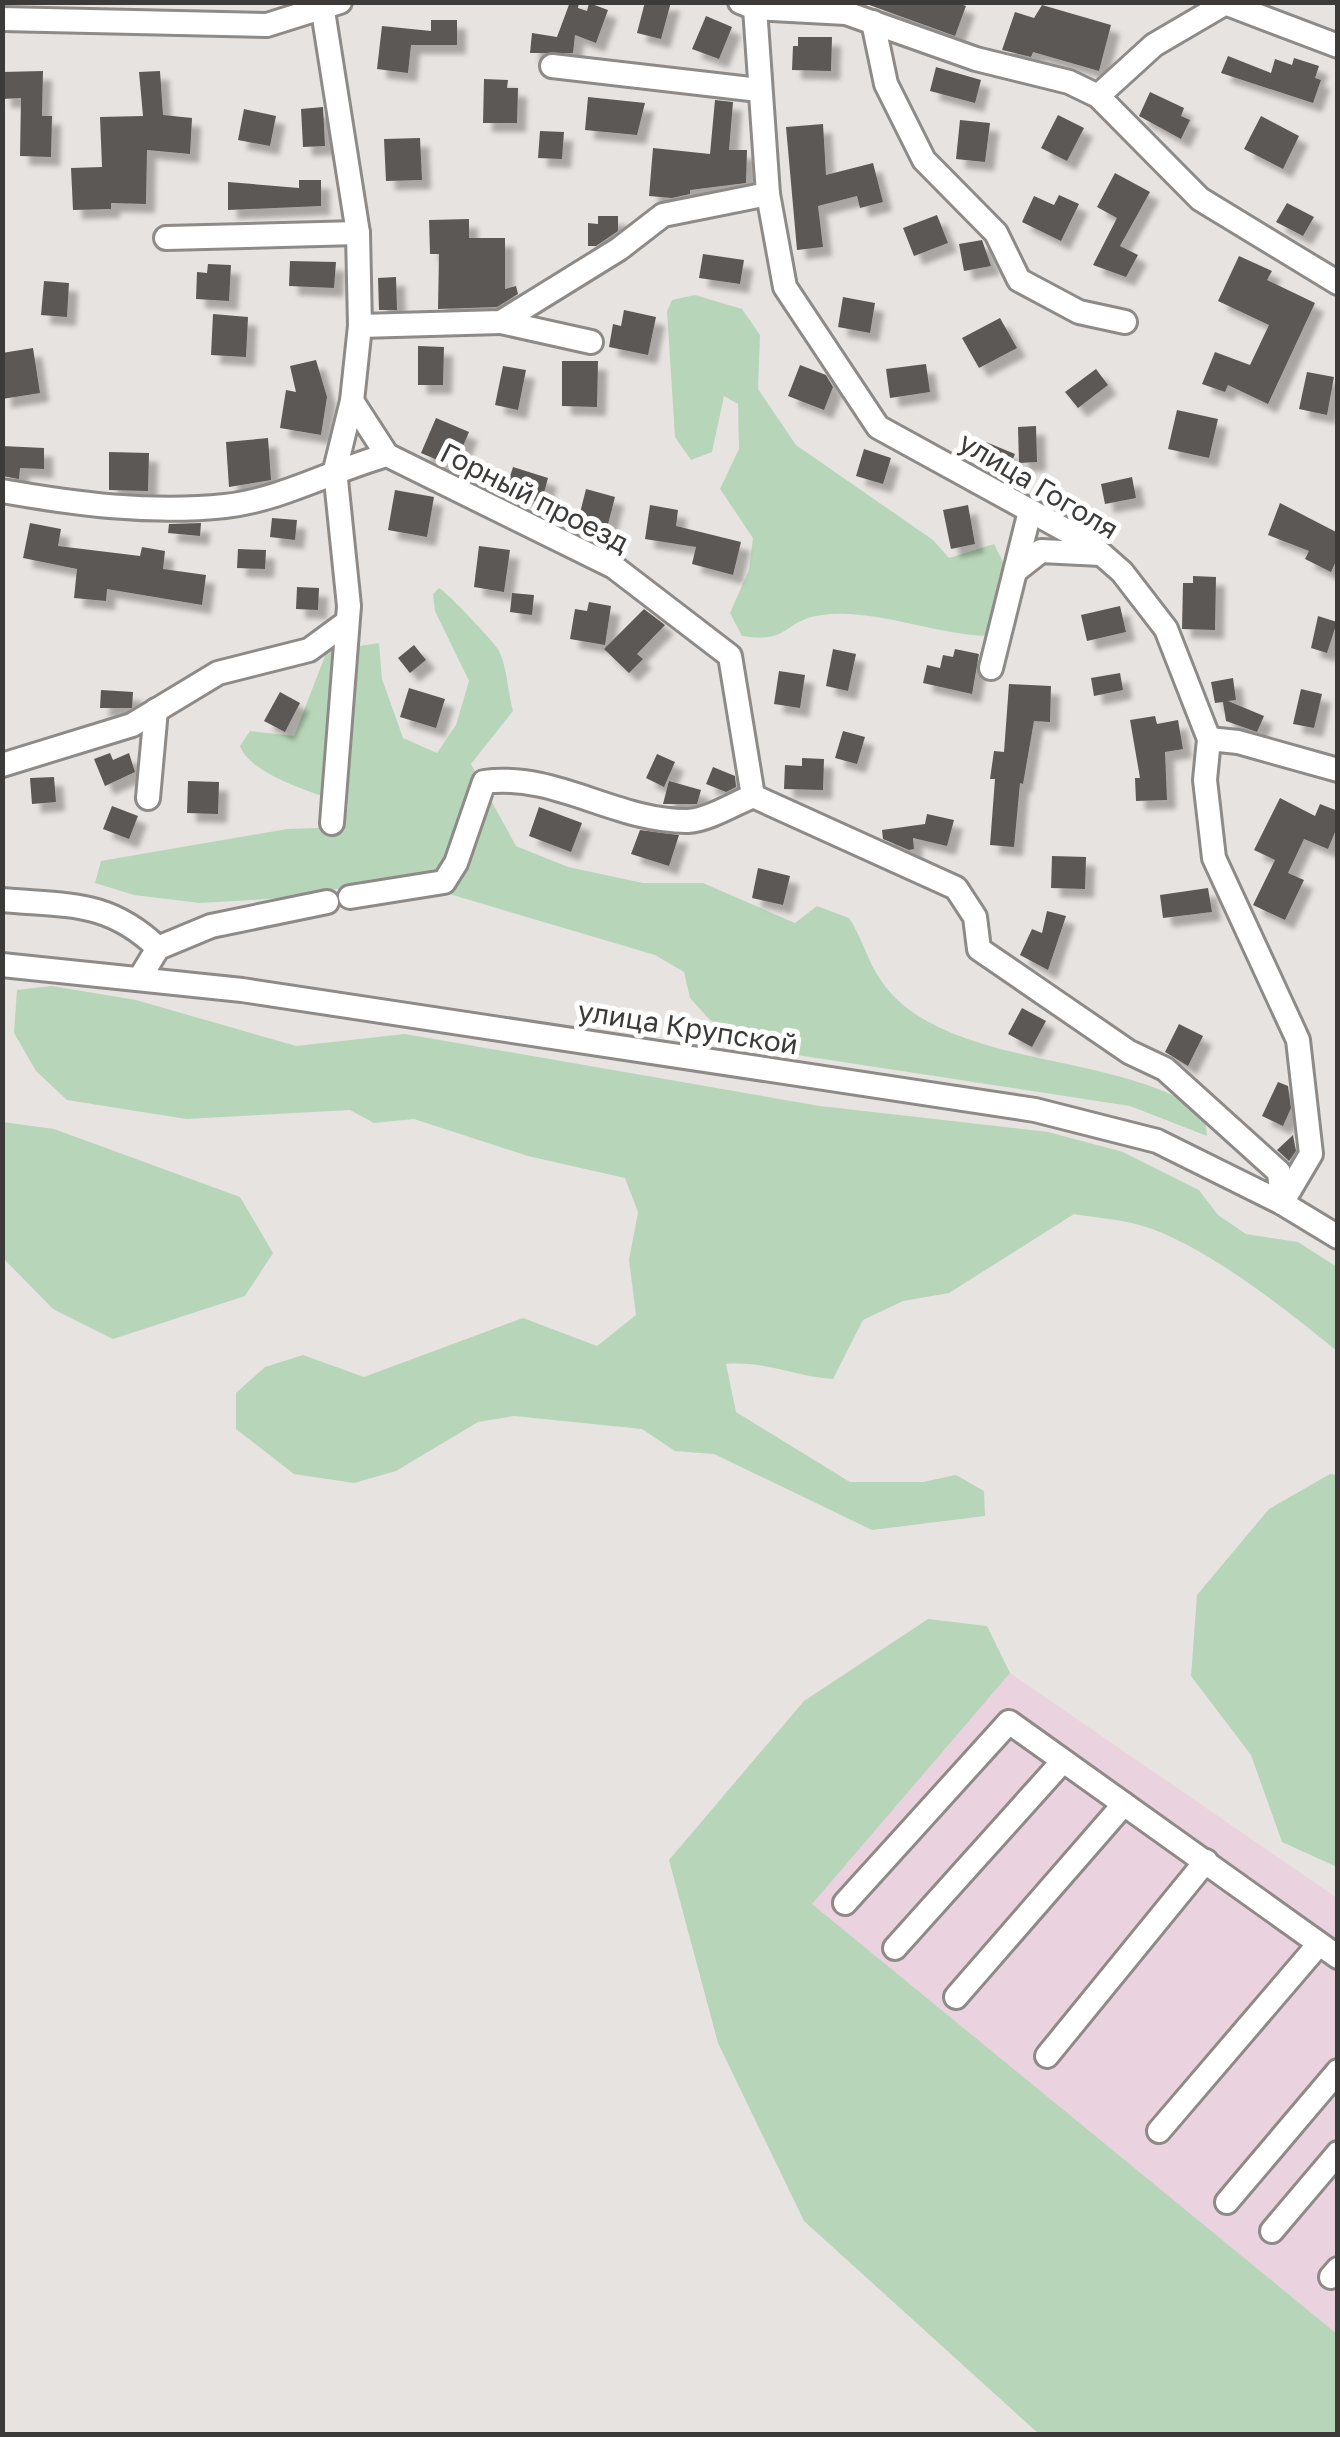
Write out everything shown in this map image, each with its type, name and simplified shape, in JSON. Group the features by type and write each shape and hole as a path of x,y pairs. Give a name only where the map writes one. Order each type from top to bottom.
{"street":[{"path":"1098,96 1154,45 1223,3 1338,46"},
{"path":"747,5 846,13 976,59 1069,82 1098,96 1200,199 1338,283"},
{"name":"улица Гоголя","path":"747,5 768,194 785,287 878,427 1102,554 1122,572 1166,629 1209,739 1205,780 1214,858 1298,1040 1311,1154 1282,1202"},
{"path":"2,19 267,25 331,7 358,233 360,326 352,401 335,470 347,622 332,822"},
{"path":"873,22 886,84 924,160 996,234 1018,280 1079,312 1125,322"},
{"path":"552,66 758,90"},
{"path":"501,322 619,250 663,215 768,194"},
{"path":"166,238 358,233"},
{"path":"360,326 501,322 591,342"},
{"path":"2,491 95,507 226,506 288,492 335,470 387,455 352,401"},
{"name":"Горный проезд","path":"387,455 614,568 730,656 753,796"},
{"path":"992,668 1030,511"},
{"path":"1018,569 1041,551 1102,554"},
{"path":"2,765 132,725 218,673 309,650 347,622"},
{"path":"148,798 156,710"},
{"path":"1209,739 1238,742 1338,770"},
{"path":"141,976 158,948 211,926 444,882 456,863 484,782 505,779 547,784 588,802 690,821 753,796 956,888 974,916 980,949 1130,1052 1165,1069 1279,1172 1282,1202"},
{"path":"2,900 87,907 131,922 158,948"},
{"name":"улица Крупской","path":"2,965 141,976 1035,1110 1157,1140 1282,1202 1338,1238"},
{"path":"845,1904 1009,1722 1328,1951 1159,2131"},
{"path":"895,1948 1063,1761"},
{"path":"956,1997 1124,1804"},
{"path":"1047,2056 1206,1861"},
{"path":"1227,2202 1338,2071"},
{"path":"1272,2231 1338,2153"}],"shaded area":[{"path":"1010,1673 1337,1898 1337,2334 809,1905"}],"green space":[{"path":"695,295 742,309 760,335 758,389 796,445 933,540 949,558 994,544 1009,574 986,636 842,614 809,618 769,637 742,636 730,613 749,570 753,538 720,489 739,449 738,404 724,396 712,452 691,460 675,437 667,311 672,300"},
{"path":"439,588 494,644 503,663 513,711 471,764 516,846 568,867 643,883 703,883 795,923 817,906 849,918 880,979 908,1009 945,1030 988,1045 1128,1079 1170,1094 1205,1115 1207,1136 1130,1106 764,1050 710,1020 690,998 684,972 655,955 392,877 300,897 200,903 134,895 95,883 101,861 287,829 344,827 348,805 271,775 247,757 240,746 250,731 294,736 327,651 379,643 382,679 403,738 437,753 456,725 469,681 435,611 433,594"},
{"path":"52,986 136,1000 296,1046 405,1034 820,1106 1048,1132 1123,1152 1199,1190 1218,1215 1246,1234 1298,1242 1337,1267 1337,1351 1270,1298 1192,1248 1143,1226 1074,1214 949,1293 903,1301 863,1320 833,1379 726,1364 736,1412 850,1482 923,1482 956,1475 984,1491 985,1516 872,1530 714,1454 675,1451 642,1429 514,1416 478,1422 396,1471 354,1483 294,1474 236,1429 236,1393 265,1367 303,1355 364,1377 523,1318 597,1346 636,1315 629,1260 638,1212 625,1178 528,1156 414,1119 374,1123 350,1110 186,1119 67,1100 36,1071 14,1033 17,990"},
{"path":"3,1122 54,1129 240,1197 273,1253 245,1296 113,1339 53,1309 3,1258"},
{"path":"1330,1474 1338,1475 1337,1867 1282,1842 1251,1755 1191,1676 1197,1595 1269,1509"},
{"path":"928,1619 987,1626 1010,1673 812,1904 1337,2334 1337,2434 1039,2434 804,2221 718,2043 669,1860 804,1701"}],"building":[{"path":"570,2 579,2 578,8 587,11 589,3 608,10 596,43 575,35 573,53 530,53 532,33 557,37"},
{"path":"645,2 671,2 661,39 637,33"},
{"path":"861,2 955,2 966,6 955,36"},
{"path":"1042,5 1111,25 1099,71 1033,52 1031,57 1002,50 1015,12 1034,18"},
{"path":"706,16 732,27 719,59 692,49"},
{"path":"431,20 457,20 457,45 411,45 408,73 377,69 382,26 431,31"},
{"path":"798,37 832,37 831,71 792,70 793,46 798,46"},
{"path":"1228,56 1271,73 1275,59 1292,65 1294,58 1319,66 1315,78 1321,80 1313,103 1221,73"},
{"path":"936,67 981,80 975,103 930,91"},
{"path":"43,71 42,116 52,116 51,157 20,156 21,98 2,99 2,72"},
{"path":"160,71 163,115 192,118 190,154 147,150 146,204 111,203 111,209 73,210 71,168 102,167 100,117 143,116 139,72"},
{"path":"484,79 508,80 507,88 518,88 517,123 483,123"},
{"path":"1150,92 1184,108 1181,116 1190,120 1181,139 1139,116"},
{"path":"588,97 645,103 637,135 585,130"},
{"path":"715,100 733,102 729,150 747,150 746,183 690,190 690,194 672,198 649,196 653,148 710,154"},
{"path":"323,107 325,146 303,147 301,109"},
{"path":"244,109 276,116 270,146 238,140"},
{"path":"1058,115 1084,128 1067,161 1041,148"},
{"path":"1261,116 1299,136 1283,169 1244,149"},
{"path":"960,120 990,123 985,162 956,159"},
{"path":"823,124 826,175 873,163 883,202 860,208 857,196 818,206 823,247 797,250 786,127"},
{"path":"540,131 564,132 562,159 538,158"},
{"path":"420,138 422,180 386,181 384,139"},
{"path":"1115,173 1150,192 1120,246 1138,255 1126,277 1093,265 1117,218 1097,207"},
{"path":"299,180 321,180 321,206 228,210 228,182 299,188"},
{"path":"1059,195 1079,204 1061,241 1022,222 1034,196 1054,205"},
{"path":"1287,203 1314,217 1303,236 1276,222"},
{"path":"937,215 948,243 914,256 903,228"},
{"path":"598,216 618,216 618,231 596,246 588,246 588,223 598,224"},
{"path":"469,219 469,238 505,238 505,289 516,286 518,294 497,307 438,309 439,254 430,254 429,220"},
{"path":"982,240 991,266 964,271 959,244"},
{"path":"703,254 744,260 740,284 699,278"},
{"path":"1239,256 1272,271 1267,280 1315,303 1268,404 1228,385 1225,392 1202,384 1215,352 1250,365 1269,325 1218,301"},
{"path":"290,261 336,262 334,288 289,286"},
{"path":"208,264 231,265 229,301 196,299 197,272 207,273"},
{"path":"396,277 397,310 379,310 378,278"},
{"path":"44,281 69,283 67,317 41,315"},
{"path":"843,297 875,303 870,333 838,327"},
{"path":"624,310 656,317 648,355 609,347 613,324 621,326"},
{"path":"213,314 248,317 246,357 211,355"},
{"path":"1000,318 1017,348 979,368 962,338"},
{"path":"418,346 444,347 443,385 418,385"},
{"path":"33,348 40,393 2,399 2,353"},
{"path":"316,360 327,397 321,435 280,428 286,390 296,392 290,366"},
{"path":"562,361 598,361 597,407 562,406"},
{"path":"926,364 930,392 890,398 886,369"},
{"path":"800,365 826,375 833,387 824,410 788,396"},
{"path":"503,366 526,370 518,410 495,405"},
{"path":"1096,369 1108,385 1078,408 1065,392"},
{"path":"1307,372 1334,377 1327,415 1299,409"},
{"path":"1177,410 1218,419 1209,458 1168,449"},
{"path":"436,418 469,432 454,467 421,453"},
{"path":"1036,426 1037,462 1019,463 1018,427"},
{"path":"268,438 271,480 229,487 226,442"},
{"path":"986,442 1015,454 1004,479 977,464"},
{"path":"2,446 44,448 44,469 20,468 19,479 2,476"},
{"path":"864,449 891,458 883,484 856,476"},
{"path":"109,452 149,453 148,491 109,490"},
{"path":"513,467 548,478 541,504 506,489"},
{"path":"1132,477 1136,498 1105,504 1101,484"},
{"path":"586,489 615,497 605,536 576,529"},
{"path":"395,490 434,497 427,537 388,530"},
{"path":"1280,503 1338,533 1338,557 1331,572 1305,559 1309,551 1268,535"},
{"path":"650,505 678,510 676,526 741,542 733,575 692,564 696,547 645,539"},
{"path":"968,505 975,544 951,549 943,510"},
{"path":"272,518 297,520 295,540 270,537"},
{"path":"30,523 61,529 58,546 140,556 142,547 165,551 163,569 206,575 202,605 107,589 106,601 74,598 77,569 23,558"},
{"path":"201,523 200,536 168,533 169,524"},
{"path":"479,546 510,550 504,592 474,587"},
{"path":"238,549 266,550 265,569 237,568"},
{"path":"1193,576 1216,577 1215,630 1182,629 1183,583 1193,583"},
{"path":"297,587 319,588 318,610 296,609"},
{"path":"512,593 534,595 532,615 510,612"},
{"path":"589,602 611,606 605,645 570,639 575,609 587,611"},
{"path":"1120,606 1126,632 1087,641 1081,615"},
{"path":"644,609 665,625 637,654 643,659 629,673 604,649"},
{"path":"1318,616 1337,622 1327,653 1311,648"},
{"path":"414,645 426,660 410,673 398,658"},
{"path":"833,649 856,654 848,691 826,686"},
{"path":"955,649 979,654 972,694 923,683 927,665 940,668 943,655 953,657"},
{"path":"779,671 805,675 800,708 774,704"},
{"path":"1120,673 1123,690 1094,696 1091,678"},
{"path":"1233,678 1236,700 1228,701 1264,716 1257,732 1226,721 1223,702 1215,703 1211,682"},
{"path":"1009,684 1051,686 1050,722 1034,721 1023,784 1020,783 1014,847 990,845 995,779 990,779 994,751 1004,752"},
{"path":"409,688 445,699 436,728 400,717"},
{"path":"1301,689 1322,694 1314,728 1293,724"},
{"path":"101,690 133,692 132,708 100,708"},
{"path":"280,692 300,703 285,732 264,721"},
{"path":"1155,716 1157,724 1178,720 1183,749 1165,752 1167,800 1136,801 1135,778 1140,778 1130,720"},
{"path":"843,731 865,737 857,764 835,758"},
{"path":"110,753 113,760 129,753 135,772 105,786 94,759"},
{"path":"657,754 675,762 664,787 646,778"},
{"path":"802,758 824,759 823,790 784,789 785,765 802,766"},
{"path":"713,767 735,776 736,787 726,792 706,784"},
{"path":"54,777 56,802 32,804 30,778"},
{"path":"188,781 219,782 218,814 187,813"},
{"path":"669,781 701,790 697,804 663,804"},
{"path":"1280,798 1315,816 1320,804 1338,811 1338,825 1328,849 1304,839 1288,873 1304,880 1285,920 1253,905 1275,860 1254,850"},
{"path":"112,806 138,816 129,839 103,829"},
{"path":"539,807 582,823 571,852 529,836"},
{"path":"927,814 954,820 947,846 913,838 914,849 909,850 883,839 882,830 925,824"},
{"path":"640,830 679,835 669,866 631,854"},
{"path":"1052,856 1086,857 1085,889 1051,888"},
{"path":"758,868 790,876 783,905 752,898"},
{"path":"1208,888 1212,912 1163,918 1160,895"},
{"path":"1047,911 1066,916 1048,970 1020,955 1032,929 1042,933"},
{"path":"1022,1008 1046,1021 1032,1047 1008,1034"},
{"path":"1179,1024 1203,1036 1188,1066 1165,1052"},
{"path":"1278,1082 1288,1086 1291,1108 1283,1126 1262,1116"},
{"path":"1293,1135 1296,1151 1289,1161 1277,1150"}]}
